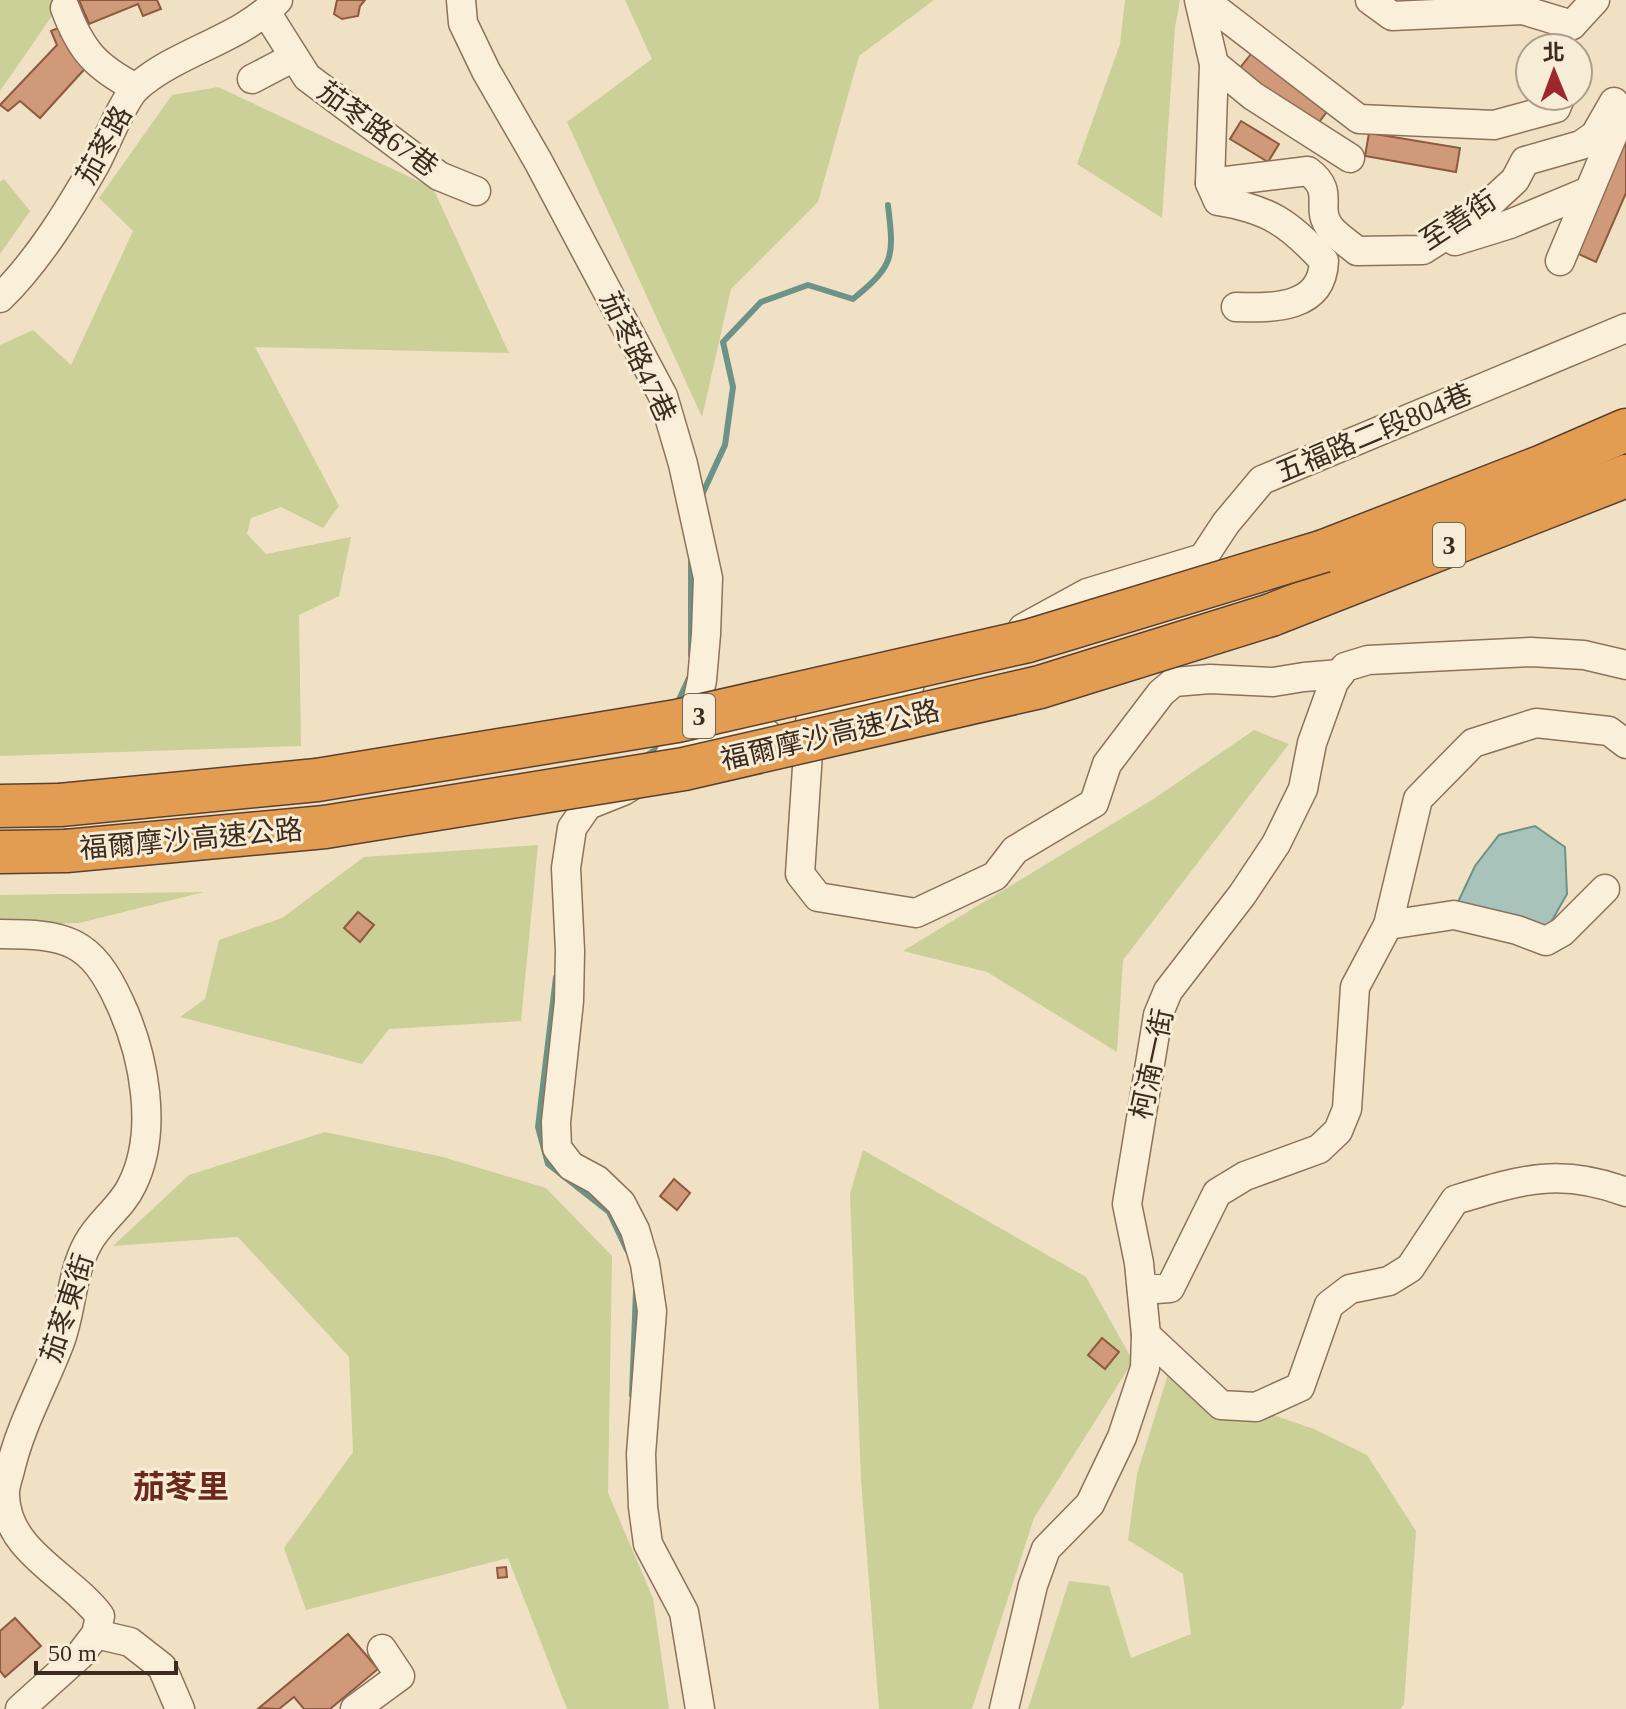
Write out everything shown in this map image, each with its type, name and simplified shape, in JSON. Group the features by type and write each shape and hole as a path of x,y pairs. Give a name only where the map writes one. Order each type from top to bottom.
{"highway":[{"name":"福爾摩沙高速公路","path":"0,806 60,805 317,780 677,721 1028,641 1324,551 1543,466 1626,430"},
{"name":"福爾摩沙高速公路","path":"0,852 66,851 325,827 684,769 1040,687 1271,615 1626,476"}],"street":[{"name":"茄苳路47巷","path":"461,0 463,23 486,71 538,161 663,396 708,578 702,680 693,722 662,767 623,791 588,805 572,828 566,868 569,1001 556,1122 557,1148 571,1166 597,1180 621,1203 635,1230 645,1264 652,1311 641,1454 643,1507 648,1544 684,1612 700,1709"},
{"path":"1202,0 1214,64 1210,183 1218,201 1244,205 1278,219 1298,233 1324,261 1323,279 1307,298 1269,308 1236,307"},
{"path":"1202,0 1359,119 1494,125 1541,112"},
{"path":"1370,0 1392,16 1515,5 1557,32"},
{"path":"1577,32 1595,0"},
{"name":"茄苳路67巷","path":"272,6 294,57 307,77 439,176 476,191"},
{"name":"茄苳路","path":"0,298 45,244 94,166 136,88 272,6"},
{"path":"65,8 76,38 104,72 136,88"},
{"path":"252,79 294,57"},
{"path":"1214,64 1253,96 1350,158"},
{"path":"1560,261 1589,191 1620,102"},
{"name":"至善街","path":"1210,183 1308,171 1321,181 1325,194 1323,212 1331,229 1357,251 1423,250 1476,216 1515,180 1525,161 1581,145 1595,135 1620,102"},
{"path":"1423,250 1510,224 1589,191"},
{"name":"五福路二段804巷","path":"809,731 810,722 933,676 1087,593 1203,558 1226,523 1262,480 1626,328"},
{"path":"680,741 809,731 800,874 818,897 916,913 995,876 1015,850 1094,803 1107,764 1161,693 1174,682 1210,679 1273,682 1340,674 1345,667 1368,660 1531,652 1584,655 1626,665"},
{"name":"柯湳一街","path":"1004,1709 1030,1599 1046,1549 1090,1504 1122,1437 1145,1368 1142,1290 1127,1204 1158,1015 1168,991 1242,895 1276,844 1303,789 1312,743 1334,682 1340,674"},
{"path":"1142,1290 1170,1288 1217,1193 1245,1176 1319,1149 1338,1131 1347,1109 1355,987 1388,925 1418,799 1473,743 1536,723 1609,731 1626,744"},
{"path":"1388,925 1454,915 1517,930 1546,941 1562,932 1605,889"},
{"name":"茄苳東街","path":"0,934 43,934 67,940 89,953 116,994 131,1027 143,1070 146,1101 142,1150 133,1185 89,1241 79,1264 69,1314 20,1437 4,1493 8,1522 25,1546 88,1600 100,1616 96,1634"},
{"path":"1146,1335 1221,1405 1256,1407 1300,1387 1329,1305 1350,1289 1389,1281 1410,1268 1455,1200 1518,1180 1562,1176 1626,1192"},
{"path":"20,1709 80,1655 96,1634 130,1642 162,1667 180,1709"},
{"path":"355,1709 400,1676 382,1649"}],"green space":[{"path":"0,0 63,0 0,91"},
{"path":"625,0 934,0 859,56 818,202 731,289 702,417 567,122 652,59"},
{"path":"1125,0 1180,0 1175,27 1162,218 1077,164 1120,44"},
{"path":"218,87 433,188 509,353 255,347 339,506 323,528 281,507 251,518 247,534 266,554 351,537 339,596 299,615 301,746 0,756 0,345 33,330 71,365 133,231 99,198 172,95"},
{"path":"4,179 30,211 0,254 0,182"},
{"path":"1254,730 1289,744 1123,960 1117,1052 987,972 903,951 1155,798"},
{"path":"538,845 521,1021 389,1029 362,1064 180,1017 205,999 219,940 282,918 364,857"},
{"path":"204,892 79,923 0,926 0,895"},
{"path":"325,1132 443,1157 546,1188 612,1256 608,1493 653,1598 669,1709 567,1709 508,1558 306,1610 284,1548 353,1452 349,1357 238,1237 113,1246 189,1175"},
{"path":"863,1150 1086,1277 1133,1361 1034,1518 972,1709 879,1709 861,1480 850,1194"},
{"path":"1175,1352 1196,1389 1314,1429 1367,1455 1416,1531 1404,1704 1400,1709 1028,1709 1069,1581 1109,1586 1131,1658 1191,1634 1183,1574 1128,1540 1137,1474"}],"water":[{"path":"1535,826 1565,847 1567,894 1546,931 1458,902 1475,866 1499,835"}],"building":[{"path":"79,0 157,0 161,9 143,16 138,4 89,24"},
{"path":"337,0 365,0 358,16 342,19 334,14"},
{"path":"86,16 89,24 61,36 91,62 40,118 20,101 8,111 0,105 57,45 51,31"},
{"path":"1255,49 1332,105 1316,126 1239,69"},
{"path":"1241,121 1279,144 1268,162 1230,139"},
{"path":"1626,126 1626,193 1596,262 1572,251"},
{"path":"1369,133 1460,148 1456,172 1365,156"},
{"path":"358,912 374,925 360,942 344,928"},
{"path":"674,1179 690,1193 677,1210 660,1196"},
{"path":"1102,1338 1119,1352 1105,1369 1088,1355"},
{"path":"506,1567 507,1577 498,1578 497,1568"},
{"path":"15,1618 41,1646 5,1677 0,1671 0,1631"},
{"path":"348,1634 378,1669 330,1709 304,1709 294,1697 279,1709 259,1708"}],"waterway":[{"path":"701,497 725,445 733,387 723,342 761,302 808,285 853,299 877,277 888,259 891,249 888,205"},
{"path":"691,562 691,655"},
{"path":"677,704 689,678"},
{"path":"644,757 655,750 660,739"},
{"path":"556,977 538,1127 548,1164 609,1212 627,1250"},
{"path":"632,1395 636,1291"}],"district":[{"name":"茄苳里","path":"181,1487"}]}
